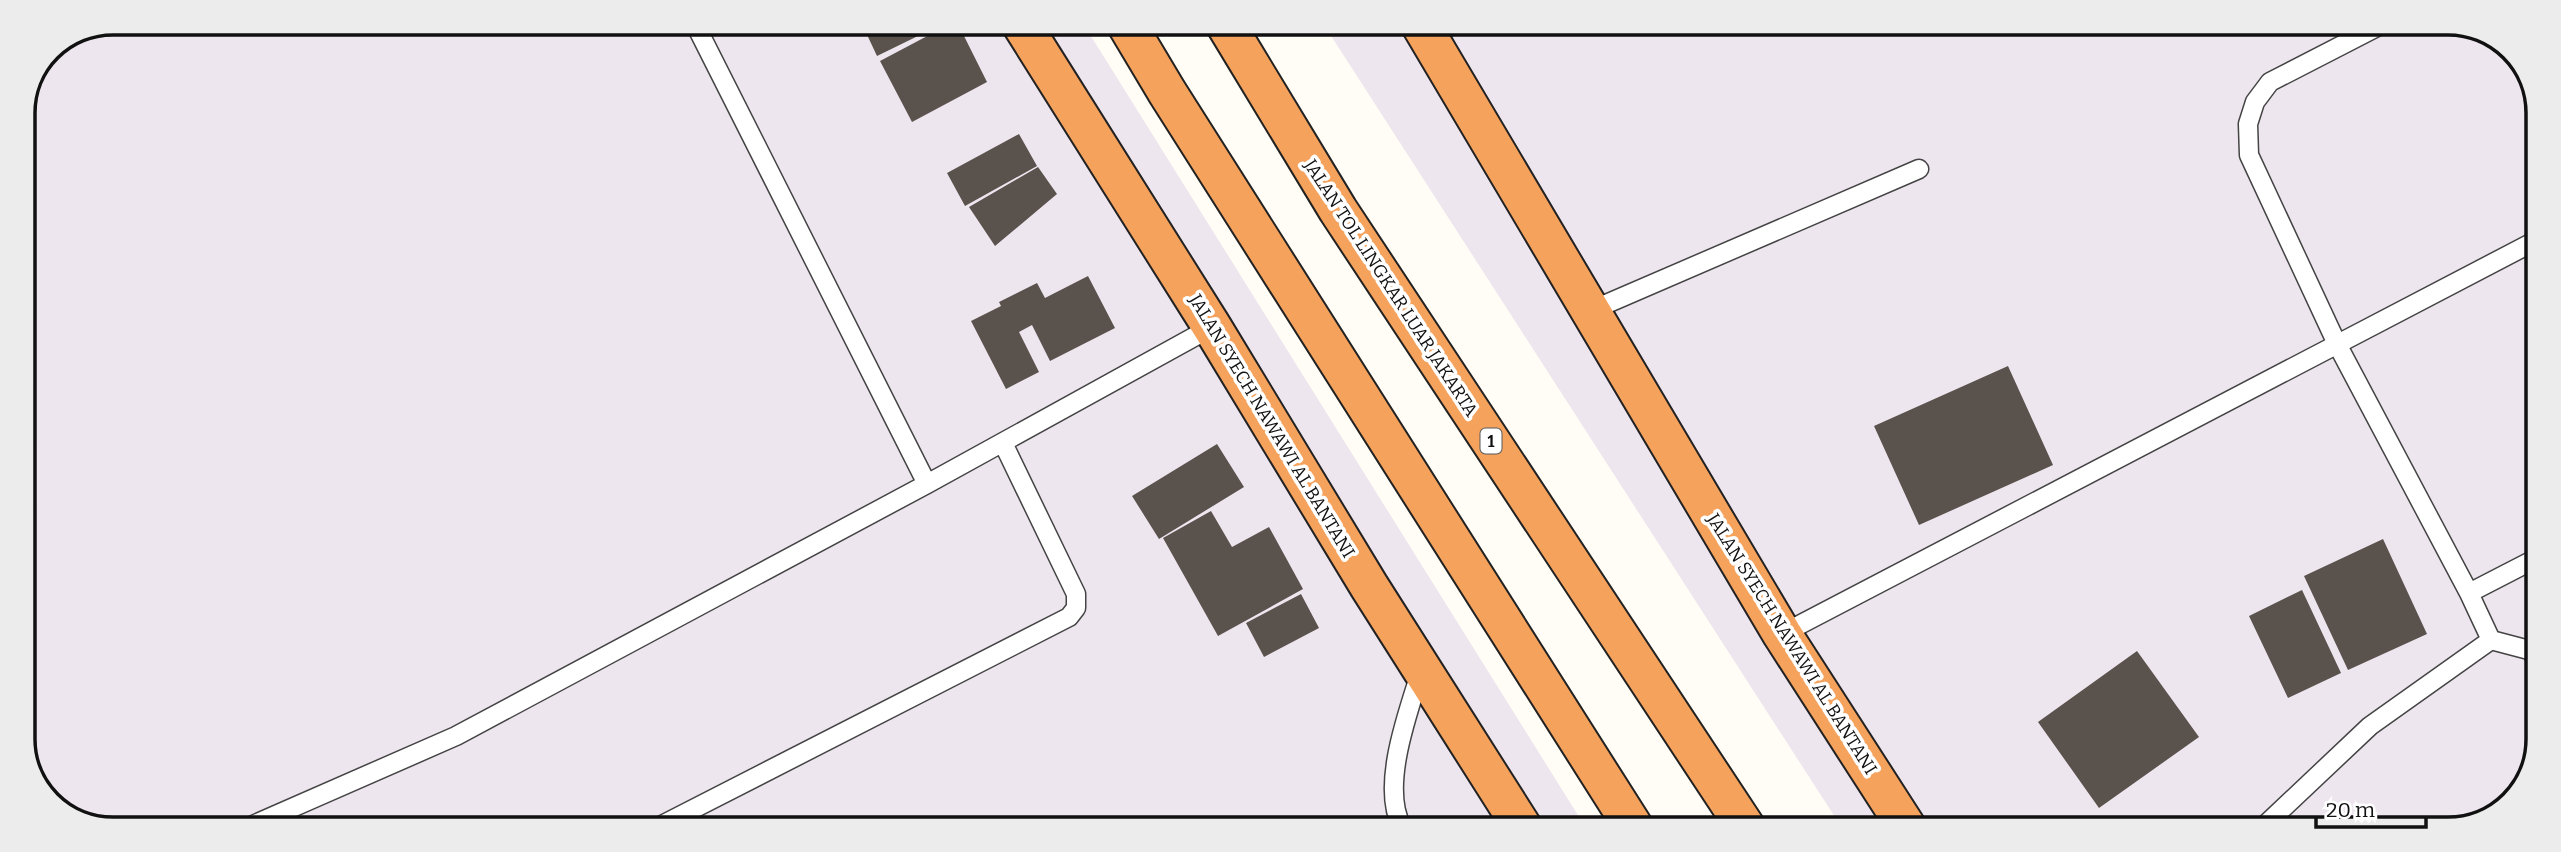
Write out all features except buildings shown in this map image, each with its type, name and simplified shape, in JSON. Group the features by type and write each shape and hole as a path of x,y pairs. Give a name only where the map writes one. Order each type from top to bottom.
{"highway":[{"name":"JALAN SYECH NAWAWI AL BANTANI","path":"1029,35 1516,817"},
{"path":"1133,35 1627,817"},
{"name":"JALAN SYECH NAWAWI AL BANTANI","path":"1438,35 1590,311 1782,634 1901,817"},
{"name":"JALAN TOL LINGKAR LUAR JAKARTA","path":"1233,38 1338,210 1739,817"}],"lane":[{"path":"701,35 928,484"},
{"path":"2361,35 2270,82 2255,102 2248,124 2249,155 2337,344 2469,593 2491,640"},
{"path":"1590,311 1919,169"},
{"path":"1782,634 2526,246"},
{"path":"271,817 456,736 928,484 1212,327"},
{"path":"678,817 1069,617 1074,612 1076,594 1003,443"},
{"path":"2469,593 2526,564"},
{"path":"2491,640 2526,649"},
{"path":"2274,817 2370,726 2491,640"},
{"path":"1396,817 1396,753 1421,668"}],"shaded area":[{"path":"113,35 1090,35 1579,817 113,817 93,814 70,804 45,778 35,744 35,113 41,83 48,70 70,48 83,41"},
{"path":"1330,35 2448,35 2478,41 2499,54 2520,83 2526,108 2526,739 2520,769 2507,790 2487,807 2473,813 2448,817 1835,817"}]}
